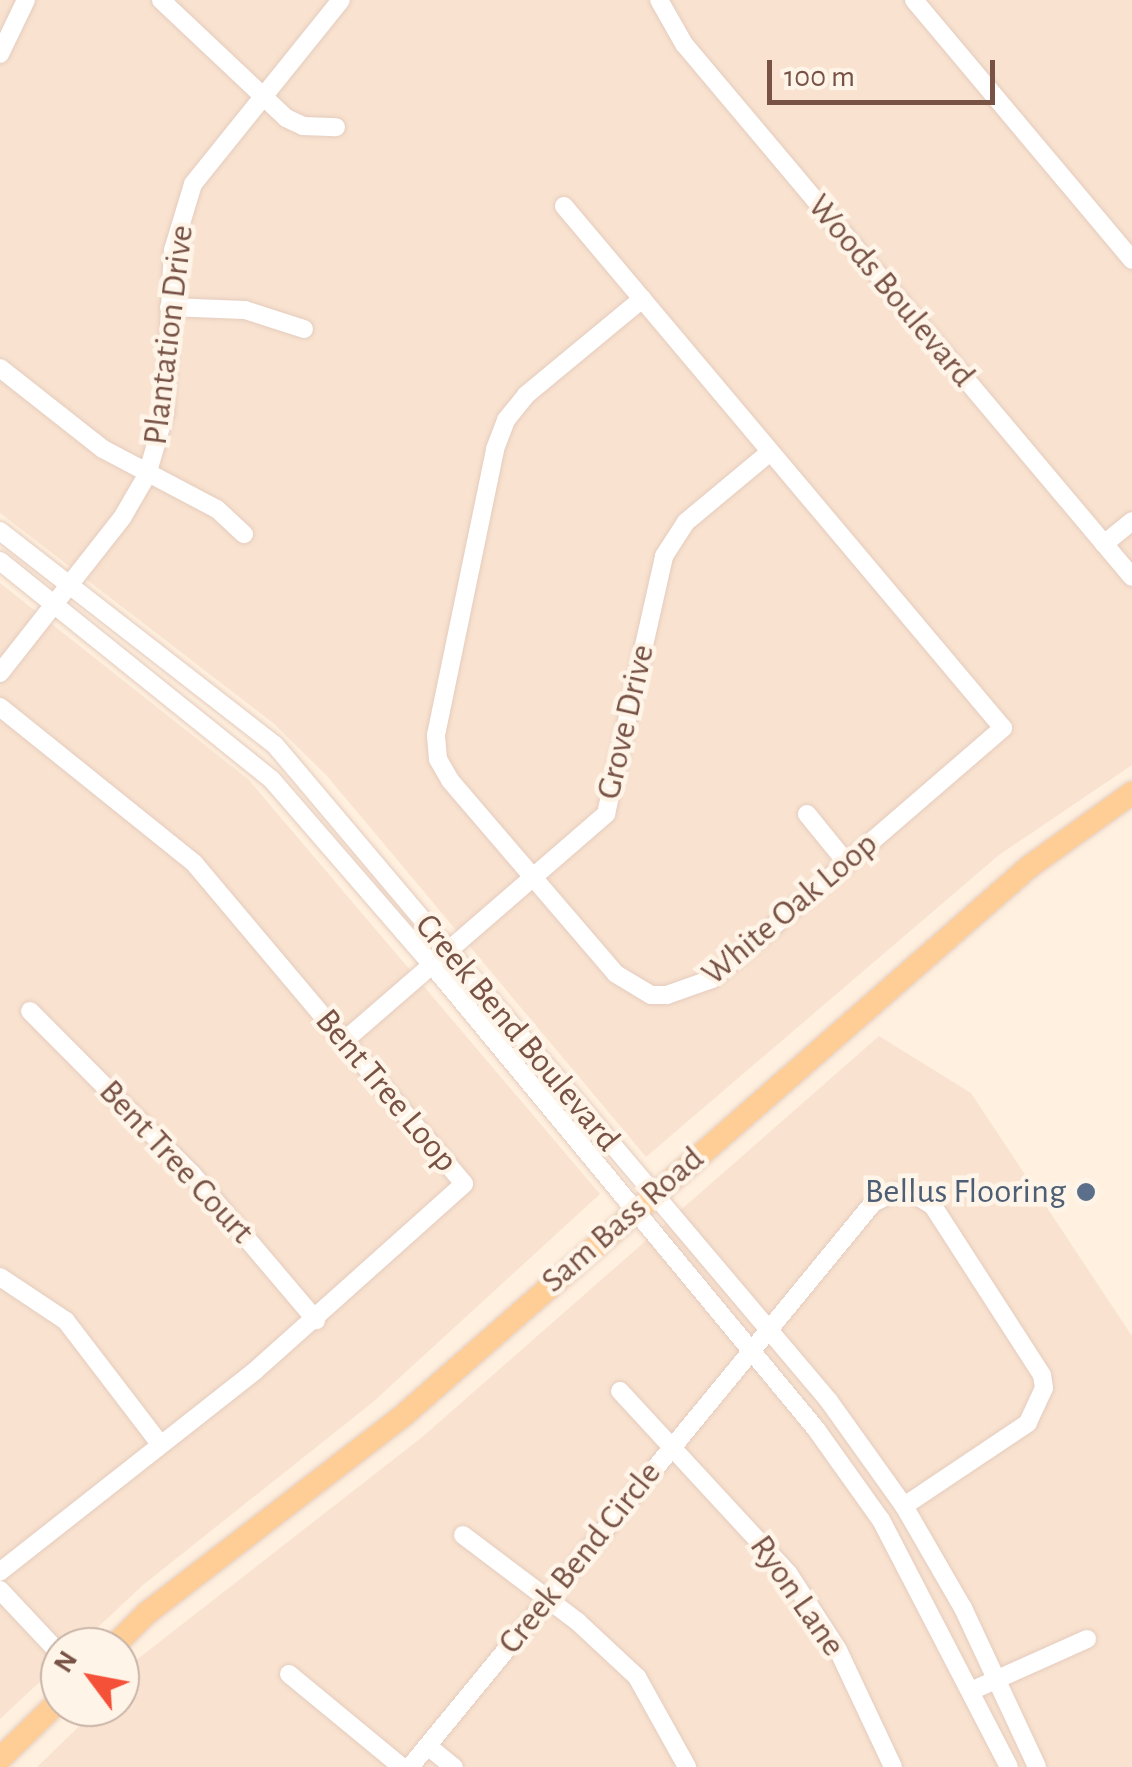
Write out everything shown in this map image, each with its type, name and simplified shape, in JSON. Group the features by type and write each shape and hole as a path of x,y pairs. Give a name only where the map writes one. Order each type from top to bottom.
{"main road":[{"name":"Sam Bass Road","path":"134,1627 405,1414 642,1201 1028,866 1132,793"},
{"path":"0,1758 40,1719"}],"street":[{"path":"0,54 26,0"},
{"path":"160,0 292,122 336,127"},
{"name":"Plantation Drive","path":"0,673 122,518 147,475 165,413 173,250 193,184 341,0"},
{"name":"Woods Boulevard","path":"658,0 684,44 1132,576"},
{"path":"921,2 1132,260"},
{"path":"564,206 642,300"},
{"name":"White Oak Loop","path":"642,300 1003,728 712,980 668,995 651,995 616,974 450,780 438,759 437,727 494,449 506,420 526,395 642,300"},
{"path":"169,307 246,310 304,329"},
{"path":"0,368 147,475 217,510 244,534"},
{"name":"Grove Drive","path":"344,1041 590,834 613,798 659,575 674,538 770,452"},
{"path":"1104,544 1132,521"},
{"name":"Creek Bend Boulevard","path":"0,531 276,745 448,954 642,1201 881,1520 1010,1767"},
{"name":"Creek Bend Boulevard","path":"0,561 272,780 642,1201 768,1330 829,1401 904,1506 998,1678 1037,1767"},
{"name":"Bent Tree Loop","path":"0,707 194,863 464,1184 316,1320 0,1572"},
{"path":"807,814 846,862"},
{"name":"Bent Tree Court","path":"30,1010 192,1174 316,1320"},
{"name":"Creek Bend Circle","path":"410,1767 880,1196 911,1192 933,1206 1042,1375 1043,1401 1028,1423 904,1506"},
{"path":"0,1278 66,1322 160,1444"},
{"name":"Ryon Lane","path":"620,1391 754,1532 812,1606 893,1767"},
{"path":"463,1535 637,1678 688,1767"},
{"path":"0,1590 40,1633"},
{"path":"973,1690 1088,1639"},
{"path":"289,1674 402,1767"},
{"path":"430,1747 454,1767"}],"shaded area":[{"path":"0,0 1132,0 1132,765 999,855 646,1157 327,776 273,723 0,513"},
{"path":"0,583 248,779 600,1194 373,1402 143,1585 98,1627 40,1627 40,1682 0,1719"},
{"path":"879,1036 971,1093 1132,1336 1132,1767 37,1767 78,1727 140,1727 140,1657 421,1438"}],"place":[{"name":"Bellus Flooring","path":"1086,1192"}]}
